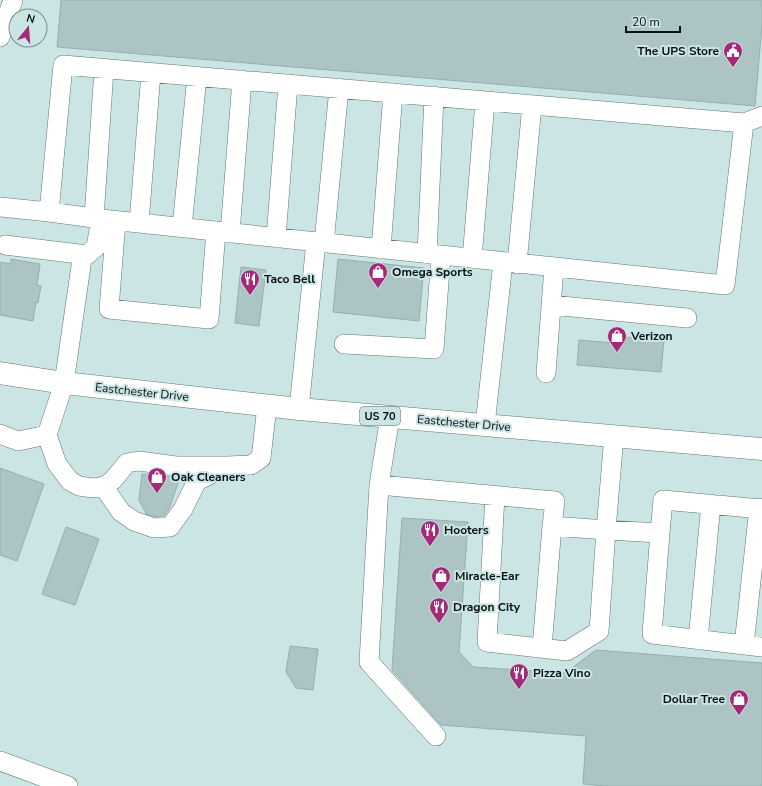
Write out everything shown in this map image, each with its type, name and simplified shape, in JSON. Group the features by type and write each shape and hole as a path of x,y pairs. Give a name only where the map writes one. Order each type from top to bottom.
{"main road":[{"name":"Eastchester Drive","path":"0,373 64,383 267,406 762,449"}],"street":[{"path":"0,37 13,0"},
{"path":"49,212 63,65 744,123 762,116"},
{"path":"104,68 103,219 109,310 209,319 223,232 242,80"},
{"path":"139,223 151,73"},
{"path":"182,227 197,76"},
{"path":"276,238 288,84"},
{"path":"299,409 339,88"},
{"path":"380,249 392,93"},
{"path":"344,344 434,349 434,96"},
{"path":"472,259 485,101"},
{"path":"485,425 532,105"},
{"path":"0,207 554,268 725,285 744,123"},
{"path":"103,219 96,247 82,259 64,383 47,435 57,464 70,481 79,486 93,488 103,486 112,480 127,463 139,461 176,466 251,465 261,458 267,406"},
{"path":"5,244 87,255"},
{"path":"546,373 554,268"},
{"path":"551,305 687,318"},
{"path":"390,417 379,486 369,662 436,736"},
{"path":"0,434 18,440 47,435"},
{"path":"495,496 487,642 567,651 599,631 614,436"},
{"path":"103,486 121,512 134,521 154,528 170,527 182,509 197,481 227,466"},
{"path":"379,486 555,501 542,648"},
{"path":"663,500 711,504 761,508 753,646 652,634 663,500"},
{"path":"698,640 711,504"},
{"path":"552,526 660,533"},
{"path":"0,761 68,786"}],"building":[{"path":"61,0 762,0 762,25 755,106 57,47"},
{"path":"11,259 40,264 37,285 41,286 38,303 36,302 33,321 0,315 0,262 11,264"},
{"path":"338,259 424,268 419,321 333,312"},
{"name":"Taco Bell","path":"241,267 266,270 259,326 235,323"},
{"path":"625,337 664,340 661,372 577,365 579,340 625,344"},
{"path":"0,468 44,484 17,561 0,555"},
{"path":"142,474 180,478 169,509 164,516 156,517 146,514 139,500"},
{"path":"402,518 468,522 459,652 473,667 565,673 596,650 762,663 762,786 604,786 583,784 586,736 441,725 392,670"},
{"path":"66,527 99,539 75,605 42,594"},
{"path":"290,646 318,649 313,690 296,688 286,672"}],"place":[{"name":"The UPS Store","path":"733,68"},
{"name":"Omega Sports","path":"378,289"},
{"name":"Taco Bell","path":"250,296"},
{"name":"Verizon","path":"617,353"},
{"name":"Oak Cleaners","path":"157,494"},
{"name":"Hooters","path":"430,547"},
{"name":"Miracle-Ear","path":"441,593"},
{"name":"Dragon City","path":"439,624"},
{"name":"Pizza Vino","path":"519,690"},
{"name":"Dollar Tree","path":"739,716"}]}
